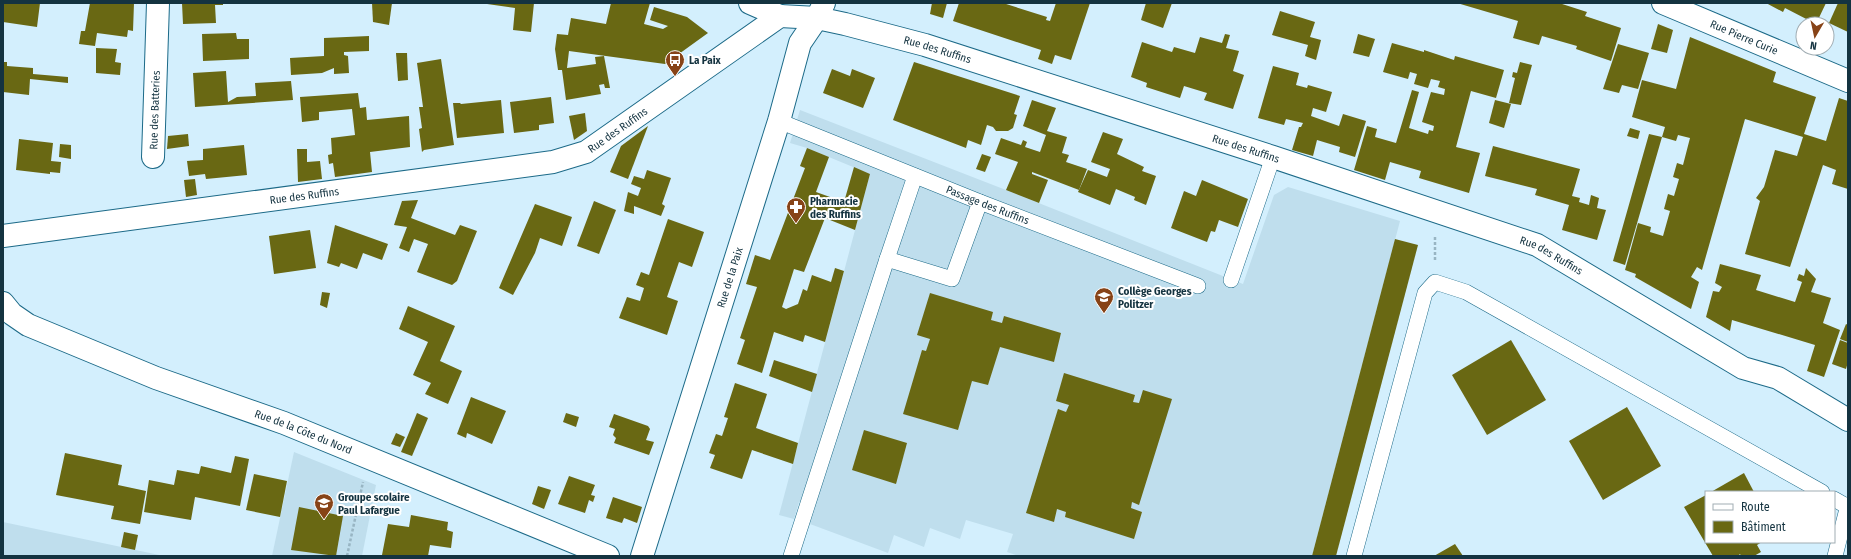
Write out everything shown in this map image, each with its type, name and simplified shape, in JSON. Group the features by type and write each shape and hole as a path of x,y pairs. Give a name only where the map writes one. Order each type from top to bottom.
{"street":[{"name":"Rue des Batteries","path":"152,157 158,3"},
{"path":"750,3 780,16"},
{"name":"Rue Pierre Curie","path":"1663,3 1848,81"},
{"name":"Rue des Ruffins","path":"3,236 553,162 586,152 780,16 820,10 1537,245 1743,368 1778,378 1848,420"},
{"name":"Rue de la Paix","path":"642,556 779,121 800,43 820,10"},
{"name":"Rue de la Côte du Nord","path":"3,303 12,314 28,325 156,378 284,423 608,556"}],"lane":[{"name":"Passage des Ruffins","path":"779,121 980,202 1198,286"},
{"path":"1231,280 1273,158"},
{"path":"791,556 915,176"},
{"path":"887,259 952,279 980,202"},
{"path":"1354,556 1425,293 1435,282 1466,292 1820,491"},
{"path":"1835,500 1848,506 1835,556"}],"path":[{"path":"1435,212 1435,282"},
{"path":"347,556 369,458"}],"shaded area":[{"name":"Collège Georges Politzer","path":"800,110 1243,284 1274,195 1288,187 1400,221 1312,556 1019,556 1007,552 1013,534 966,520 960,539 930,528 924,547 894,535 888,553 810,524 815,508 799,502 794,519 779,515 870,174 807,148 790,143"},
{"name":"Groupe scolaire Paul Lafargue","path":"294,452 376,485 362,556 272,556"},
{"path":"3,522 164,556 3,556"}],"building":[{"path":"3,3 40,3 37,27 3,22"},
{"path":"90,3 134,3 133,31 128,30 127,37 97,33 95,46 79,44 81,31 85,31"},
{"path":"182,3 223,3 223,5 215,5 216,23 183,24"},
{"path":"372,3 392,3 389,25 373,22"},
{"path":"480,3 534,3 531,32 513,30 515,8"},
{"path":"611,3 650,3 644,24 663,29 668,26 650,20 654,7 687,17 708,33 665,64 569,51 567,68 596,64 595,57 604,56 610,88 605,88 604,84 599,85 601,94 566,100 562,70 558,70 555,49 557,34 568,35 571,18 606,24"},
{"path":"932,3 947,3 943,18 930,14"},
{"path":"959,3 1003,3 1047,17 1046,20 1050,21 1056,3 1090,3 1071,60 1055,55 1052,64 1038,59 1041,50 953,21"},
{"path":"1146,3 1172,3 1163,28 1141,20"},
{"path":"1457,3 1559,3 1587,12 1585,16 1621,28 1611,61 1576,49 1577,46 1542,36 1539,45 1513,38 1518,21"},
{"path":"1766,3 1826,3 1820,16 1800,16 1785,8 1783,12"},
{"path":"1838,3 1848,3 1848,32 1835,26 1835,16 1832,16"},
{"path":"1280,11 1315,22 1310,37 1321,40 1316,60 1305,56 1308,45 1272,35"},
{"path":"1658,24 1673,30 1667,53 1651,49"},
{"path":"236,33 237,39 249,39 249,59 203,61 202,34"},
{"path":"1225,34 1230,35 1226,48 1239,51 1233,71 1244,75 1233,109 1204,100 1207,93 1184,86 1180,98 1146,87 1147,83 1131,77 1142,42 1172,52 1174,47 1195,53 1200,37 1222,43"},
{"path":"1358,34 1375,39 1369,57 1353,53"},
{"path":"369,36 369,51 344,52 344,55 348,56 349,73 334,74 334,68 322,73 291,75 290,58 324,56 324,38"},
{"path":"1690,37 1776,72 1773,82 1816,97 1804,134 1826,141 1839,98 1848,101 1848,189 1832,184 1836,170 1823,165 1790,267 1745,254 1760,201 1756,198 1764,187 1775,150 1797,156 1803,137 1745,119 1702,270 1697,267 1691,277 1699,282 1691,309 1635,277 1636,274 1625,270 1638,223 1651,227 1650,232 1663,236 1670,211 1664,209 1668,194 1674,196 1679,179 1673,177 1677,163 1683,165 1690,138 1678,135 1676,141 1662,137 1665,127 1632,117 1642,80 1676,89"},
{"path":"1392,43 1424,52 1424,50 1454,60 1455,56 1504,70 1496,98 1471,91 1456,147 1480,153 1469,193 1419,178 1421,171 1390,162 1385,180 1354,170 1367,126 1377,129 1375,137 1396,143 1412,90 1419,92 1409,128 1428,134 1429,130 1433,131 1434,126 1422,122 1431,92 1444,95 1445,89 1438,87 1440,81 1431,79 1428,88 1414,84 1417,74 1410,72 1408,79 1383,72"},
{"path":"1618,44 1649,53 1638,89 1622,85 1619,93 1603,89"},
{"path":"96,48 117,49 115,62 121,63 120,75 96,73"},
{"path":"396,53 407,53 408,80 398,81"},
{"path":"441,59 454,145 424,150 422,152 419,129 422,128 419,107 423,107 417,63"},
{"path":"3,62 7,62 7,66 33,68 33,74 68,77 68,83 30,79 29,95 3,92"},
{"path":"914,62 1020,96 1014,114 1017,115 1013,128 1008,131 996,131 993,127 987,125 981,145 968,140 966,148 893,120"},
{"path":"1520,62 1532,65 1521,105 1509,103 1515,78 1512,77 1513,72 1517,73"},
{"path":"1273,66 1299,73 1296,85 1307,88 1308,85 1332,92 1326,112 1313,108 1311,116 1339,126 1343,114 1366,121 1355,157 1339,152 1340,147 1317,140 1313,156 1292,150 1299,127 1301,127 1303,123 1286,119 1284,125 1258,118"},
{"path":"832,69 850,76 852,69 875,78 863,108 823,93"},
{"path":"226,71 228,102 237,97 256,96 255,83 291,81 293,100 195,107 193,73"},
{"path":"358,93 360,108 366,107 367,120 409,116 410,147 370,152 372,172 335,177 333,163 329,164 328,155 332,154 331,138 355,135 352,109 319,112 319,120 302,122 300,97"},
{"path":"551,97 554,123 539,125 539,130 514,133 510,102"},
{"path":"501,100 504,133 457,138 453,103 461,104"},
{"path":"1032,100 1056,108 1047,131 1067,137 1062,153 1069,155 1066,162 1087,169 1079,190 1032,172 1032,174 1048,180 1039,203 1006,190 1018,162 995,154 1001,138 1021,145 1023,140 1027,142 1025,147 1040,152 1046,135 1023,126"},
{"path":"1495,100 1511,104 1504,128 1489,123"},
{"path":"585,113 587,131 574,140 569,116"},
{"path":"648,126 628,179 610,172 621,146"},
{"path":"1630,128 1640,131 1638,139 1627,136"},
{"path":"1103,132 1123,139 1117,154 1144,167 1142,171 1156,176 1146,205 1134,200 1135,197 1116,189 1110,205 1078,192 1088,170 1107,177 1110,169 1091,162"},
{"path":"188,134 189,146 167,149 168,136"},
{"path":"1649,134 1662,137 1625,265 1613,261"},
{"path":"19,139 53,143 51,161 61,162 60,173 50,172 50,174 16,170"},
{"path":"60,144 71,145 71,159 59,157"},
{"path":"244,145 247,175 206,179 205,174 189,176 187,161 203,160 203,149"},
{"path":"1493,146 1580,169 1572,196 1580,198 1579,202 1589,205 1591,195 1599,198 1597,208 1606,210 1597,240 1562,230 1569,205 1535,195 1537,189 1485,176"},
{"path":"807,148 829,157 816,192 844,202 854,167 870,174 855,230 825,218 804,272 794,269 782,307 786,309 798,304 803,289 807,291 812,275 831,282 835,268 844,271 825,342 805,335 803,342 774,332 762,373 737,364 745,340 740,338 757,287 746,284 755,255 770,260 805,168 800,166"},
{"path":"297,149 307,149 307,162 320,161 322,179 298,182"},
{"path":"982,154 991,157 985,172 976,169"},
{"path":"647,170 671,178 662,204 665,206 661,216 634,206 634,214 624,211 628,192 638,196 641,188 631,184 634,176 644,179"},
{"path":"195,179 197,195 186,197 184,180"},
{"path":"1202,180 1248,199 1238,227 1219,220 1215,232 1211,231 1207,242 1171,228 1184,191 1196,196"},
{"path":"418,200 411,218 455,235 460,225 477,231 457,281 452,285 417,272 428,244 414,239 409,252 399,248 407,227 394,225 402,201"},
{"path":"594,201 616,210 599,254 577,246"},
{"path":"535,204 572,217 562,246 540,238 535,253 513,295 499,288"},
{"path":"668,219 704,232 692,267 679,262 667,297 678,301 667,335 619,318 627,297 640,301 644,288 636,285 641,272 649,275"},
{"path":"335,225 388,244 382,260 363,253 357,269 341,263 339,267 327,263"},
{"path":"310,230 316,268 274,274 269,236"},
{"path":"1395,239 1418,245 1336,556 1312,556"},
{"path":"1720,264 1761,275 1756,290 1795,302 1802,282 1797,280 1799,274 1804,276 1806,268 1816,279 1811,292 1831,298 1823,323 1840,330 1824,377 1807,371 1815,345 1732,320 1730,331 1706,317 1713,291 1719,292 1722,287 1715,283"},
{"path":"322,292 330,293 327,308 320,305"},
{"path":"930,293 993,312 991,320 1002,323 1004,316 1061,333 1054,362 1000,347 988,385 972,381 958,430 903,414 922,350 926,351 930,339 917,335"},
{"path":"408,306 455,326 440,361 462,371 448,404 425,394 431,383 413,375 428,342 399,329"},
{"path":"1846,324 1848,325 1848,342 1840,339"},
{"path":"1511,340 1546,400 1487,435 1452,375"},
{"path":"1840,340 1848,343 1848,362 1846,369 1832,364"},
{"path":"774,360 817,374 812,392 769,376"},
{"path":"1064,373 1135,395 1133,402 1139,403 1143,390 1172,399 1139,505 1132,502 1131,508 1142,512 1134,539 1065,517 1066,512 1057,509 1054,522 1026,513 1058,409 1066,412 1069,405 1056,401"},
{"path":"735,383 767,394 756,428 798,443 793,464 752,450 742,479 710,468 715,455 709,453 716,434 722,436 728,418 724,417"},
{"path":"471,397 506,411 492,444 467,433 466,438 457,434"},
{"path":"1627,407 1661,466 1603,500 1569,441"},
{"path":"417,413 428,418 412,456 401,452"},
{"path":"566,413 579,417 576,427 563,422"},
{"path":"614,414 648,426 650,429 646,440 654,442 649,455 614,443 616,438 613,435 615,429 609,427"},
{"path":"864,430 907,443 896,484 852,470"},
{"path":"396,433 405,437 400,447 391,444"},
{"path":"65,453 122,465 118,485 146,491 140,524 111,519 114,506 56,495"},
{"path":"235,456 249,459 240,506 195,497 191,520 144,512 149,480 174,485 177,470 199,474 201,466 231,473"},
{"path":"1744,473 1753,491 1713,491"},
{"path":"254,474 287,481 280,517 246,510"},
{"path":"569,476 595,485 591,495 595,496 593,502 589,500 585,513 558,504"},
{"path":"538,486 551,490 544,509 532,504"},
{"path":"1705,496 1705,542 1684,507"},
{"path":"613,497 642,507 637,523 624,518 622,523 606,518"},
{"path":"299,507 343,516 336,556 291,550"},
{"path":"411,515 448,522 447,530 453,532 451,548 430,545 428,556 382,555 388,524 409,527"},
{"path":"124,532 138,535 135,550 121,547"},
{"path":"1705,543 1760,543 1757,545 1761,552 1754,556 1741,556 1740,554 1738,556 1713,556"},
{"path":"1455,544 1463,556 1434,556"}],"place":[{"name":"La Paix","path":"675,77"},
{"name":"Pharmacie des Ruffins","path":"796,224"},
{"name":"Collège Georges Politzer","path":"1104,314"},
{"name":"Groupe scolaire Paul Lafargue","path":"324,520"}]}
